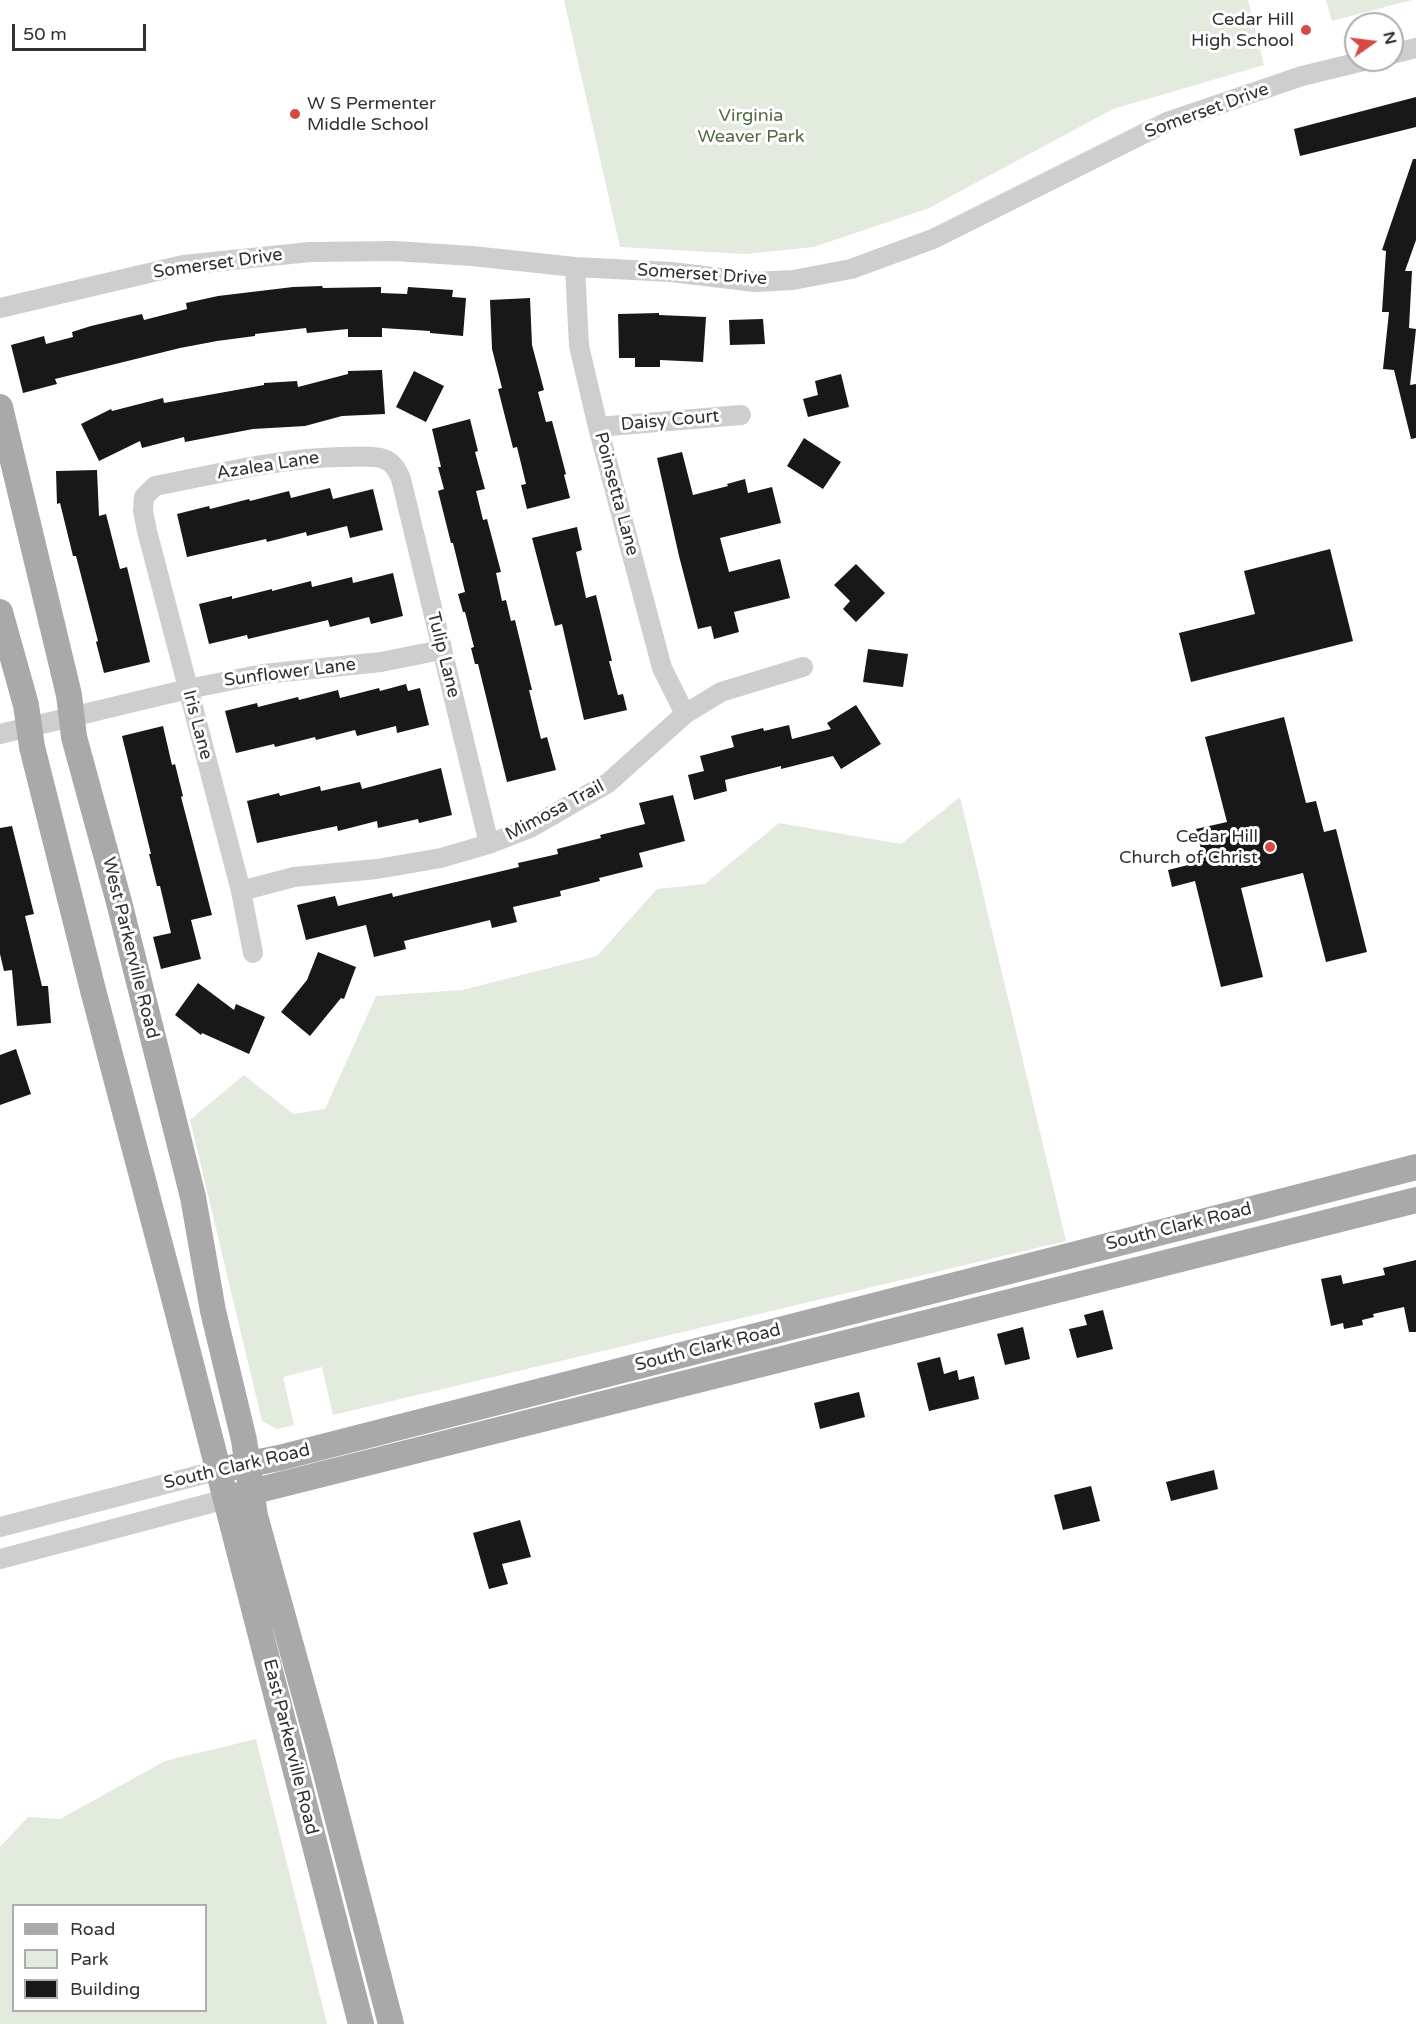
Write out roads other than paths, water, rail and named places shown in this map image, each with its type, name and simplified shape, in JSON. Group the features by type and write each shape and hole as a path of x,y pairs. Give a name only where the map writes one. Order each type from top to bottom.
{"main road":[{"name":"West Parkerville Road","path":"0,407 69,695 74,737 119,903 193,1197 213,1311 248,1464 252,1492"},
{"path":"0,612 26,705 32,747 94,994 219,1470"},
{"name":"South Clark Road","path":"219,1470 279,1458 1416,1167"},
{"name":"South Clark Road","path":"226,1498 1416,1200"},
{"path":"1238,1212 1246,1243"},
{"name":"East Parkerville Road","path":"219,1470 361,2024"},
{"name":"East Parkerville Road","path":"252,1492 255,1516 318,1743 391,2024"}],"street":[{"name":"Somerset Drive","path":"0,308 183,265 310,252 394,250 576,267 671,272 755,282 793,280 851,268 933,239 1167,122 1302,76 1344,66"},
{"name":"Poinsetta Lane","path":"576,267 579,346 598,427 662,668 685,714"},
{"name":"Daisy Court","path":"598,427 741,415"},
{"name":"Azalea Lane","path":"144,497 155,486 256,465 317,458 366,456 384,459 395,466"},
{"name":"Tulip Lane","path":"395,466 401,479 489,844"},
{"name":"Iris Lane","path":"144,497 143,511 147,531 241,891 253,953"},
{"name":"Sunflower Lane","path":"0,734 188,688 263,674 381,662 441,650"},
{"name":"Mimosa Trail","path":"241,891 294,877 377,869 441,858 489,844 530,828 608,783 685,714 721,692 803,667"},
{"name":"South Clark Road","path":"0,1527 219,1470"},
{"name":"South Clark Road","path":"0,1559 226,1498"}],"place":[{"name":"Cedar Hill High School","path":"1306,30"},
{"name":"W S Permenter Middle School","path":"295,114"},
{"name":"Cedar Hill Church of Christ","path":"1270,847"}],"park label":[{"name":"Virginia Weaver Park","path":"751,126"}]}
